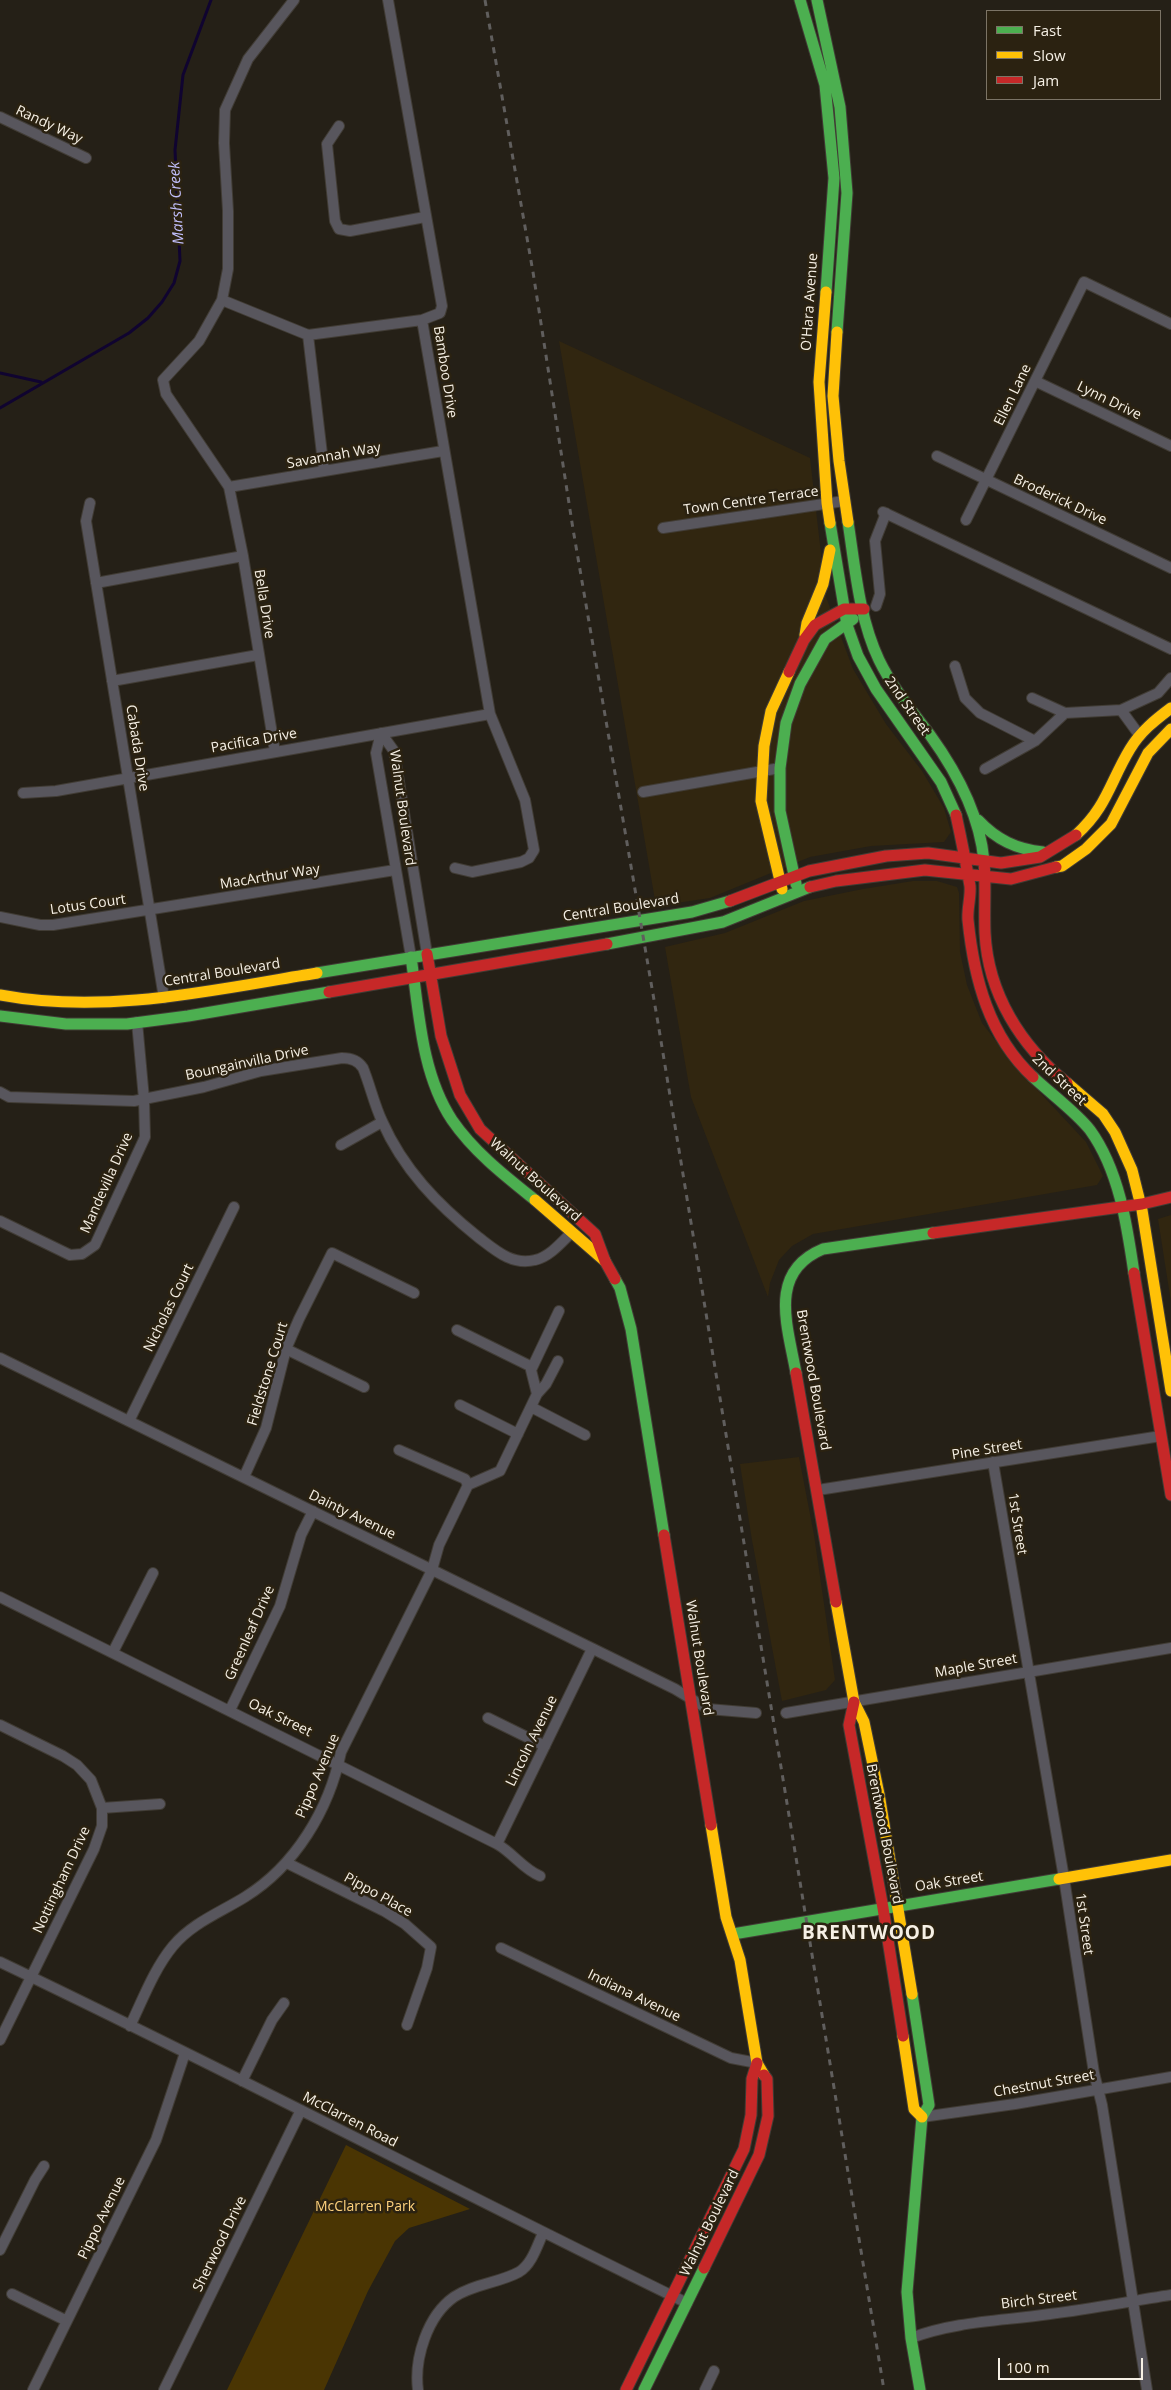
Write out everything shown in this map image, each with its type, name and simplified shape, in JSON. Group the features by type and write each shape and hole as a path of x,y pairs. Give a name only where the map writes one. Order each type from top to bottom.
{"street":[{"path":"222,300 228,269 228,211 224,143 225,110 248,59 294,0"},
{"path":"388,0 442,306 440,313 422,320"},
{"name":"O'Hara Avenue","path":"800,0 825,85 834,178 819,382 827,503 847,625"},
{"name":"O'Hara Avenue","path":"817,0 840,107 847,193 832,396 844,501 867,629 879,659 893,684 955,774 972,813"},
{"name":"Randy Way","path":"0,117 86,158"},
{"path":"338,126 328,144 335,221 339,228 350,231 425,217"},
{"name":"Ellen Lane","path":"966,520 1084,282 1171,324"},
{"name":"Bamboo Drive","path":"222,300 308,334 422,320 490,714 525,800 534,850 529,858 511,864 472,872 455,868"},
{"name":"Bella Drive","path":"222,300 199,341 163,380 166,394 229,487 243,556 274,752"},
{"path":"308,334 324,471"},
{"name":"Lynn Drive","path":"1035,381 1171,446"},
{"name":"Savannah Way","path":"229,487 444,450"},
{"name":"Broderick Drive","path":"937,456 1171,568"},
{"name":"Town Centre Terrace","path":"663,528 844,501"},
{"name":"Cabada Drive","path":"90,503 86,521 164,998"},
{"path":"876,606 880,594 875,541 884,513 1171,649"},
{"path":"804,640 807,623 823,584 833,540"},
{"path":"96,583 243,556"},
{"path":"783,898 761,801 761,771 771,711 804,640 814,625 844,609 864,609"},
{"path":"797,892 780,811 780,768 786,723 800,684 825,640 847,625 864,609"},
{"name":"2nd Street","path":"847,625 858,656 876,689 941,782 956,816 970,888 969,941 981,994 990,1016 1020,1065 1089,1129 1104,1154 1122,1206 1171,1494"},
{"path":"112,681 258,655"},
{"path":"955,666 965,698 980,713 1035,741"},
{"path":"1032,698 1065,713 1121,710 1158,693 1171,678"},
{"name":"Central Boulevard","path":"0,995 21,999 83,1004 164,998 411,956 692,912 716,907 795,876 847,862 886,856 928,853 1002,863 1022,861 1048,853 1070,840 1088,824 1107,798 1130,749 1150,723 1171,708"},
{"path":"1121,710 1140,736"},
{"path":"985,769 1035,741 1065,713"},
{"name":"Pacifica Drive","path":"23,793 56,791 490,714"},
{"path":"0,1016 66,1024 137,1022 188,1016 694,929 723,922 813,886 878,875 925,870 968,874 986,878 1011,879 1044,872 1062,866 1097,840 1118,814 1148,753 1171,729"},
{"name":"Walnut Boulevard","path":"381,733 376,753 395,870 426,1048 432,1076 442,1103 481,1153 571,1233 583,1246 605,1260"},
{"name":"Walnut Boulevard","path":"381,733 394,752 441,1036 452,1075 470,1114 480,1129 504,1154 595,1234 605,1260 620,1288 631,1328 726,1917 740,1960 757,2063 767,2080 768,2116 759,2155 644,2390"},
{"path":"643,792 780,768"},
{"path":"972,813 989,833 1017,850 1048,853"},
{"name":"2nd Street","path":"972,813 984,849 986,878 985,935 996,984 1006,1010 1021,1036 1036,1055 1101,1112 1119,1138 1132,1170 1142,1204 1171,1391"},
{"name":"MacArthur Way","path":"150,910 395,870"},
{"name":"Lotus Court","path":"0,917 40,925 53,925 150,910"},
{"name":"Mandevilla Drive","path":"0,1221 70,1255 82,1254 95,1244 145,1137 144,1099 137,1022"},
{"name":"Boungainvilla Drive","path":"0,1092 9,1097 134,1101 204,1087 261,1072 346,1058 356,1061 363,1068 382,1122 405,1163 437,1203 499,1254 514,1260 538,1260 571,1233"},
{"path":"341,1145 382,1122"},
{"name":"Brentwood Boulevard","path":"920,2390 911,2338 907,2292 922,2117 929,2105 926,2077 879,1794 864,1722 854,1702 784,1306 789,1279 793,1269 802,1260 812,1252 823,1249 1142,1204 1171,1197"},
{"name":"Nicholas Court","path":"129,1420 234,1208"},
{"name":"Fieldstone Court","path":"244,1477 266,1428 286,1349 332,1253 414,1293"},
{"path":"538,1394 531,1370 559,1311"},
{"path":"457,1330 532,1367"},
{"path":"286,1349 364,1387"},
{"name":"Dainty Avenue","path":"0,1358 690,1698"},
{"path":"399,1450 465,1479 468,1485 500,1471 531,1407 558,1361"},
{"path":"460,1405 518,1434"},
{"path":"531,1407 585,1435"},
{"name":"Pine Street","path":"818,1490 1161,1436"},
{"name":"1st Street","path":"993,1462 1064,1878 1147,2390"},
{"name":"Pippo Avenue","path":"130,2026 157,1971 174,1945 195,1925 270,1881 307,1836 336,1776 341,1752 432,1570 439,1545 468,1485"},
{"name":"Greenleaf Drive","path":"230,1710 280,1606 301,1535 313,1511"},
{"path":"113,1652 153,1573"},
{"name":"Oak Street","path":"0,1597 505,1848 532,1873 540,1876"},
{"name":"Maple Street","path":"786,1713 1171,1648"},
{"name":"Lincoln Avenue","path":"497,1844 592,1649"},
{"path":"690,1698 708,1709 756,1713"},
{"name":"Brentwood Boulevard","path":"854,1702 849,1725 883,1908 914,2109 922,2117"},
{"path":"488,1718 545,1746"},
{"name":"Nottingham Drive","path":"0,1725 64,1756 78,1765 91,1780 102,1808 102,1826 94,1849 0,2040"},
{"path":"102,1808 160,1804"},
{"name":"Oak Street","path":"733,1934 806,1924 896,1905 1171,1860"},
{"name":"Pippo Place","path":"287,1862 384,1911 405,1924 431,1947 427,1968 407,2025"},
{"name":"Indiana Avenue","path":"501,1948 731,2058 757,2063"},
{"name":"McClarren Road","path":"0,1962 301,2110 687,2304"},
{"path":"242,2081 272,2020 284,2004"},
{"name":"Pippo Avenue","path":"33,2390 156,2140 185,2053"},
{"name":"Walnut Boulevard","path":"626,2390 744,2149 751,2115 752,2079 757,2063"},
{"name":"Chestnut Street","path":"922,2117 1015,2104 1171,2077"},
{"name":"Sherwood Drive","path":"164,2390 301,2110"},
{"path":"0,2250 44,2166"},
{"path":"418,2390 416,2376 421,2350 429,2328 444,2306 463,2292 519,2271 529,2263 543,2233"},
{"path":"12,2294 67,2321"},
{"name":"Birch Street","path":"911,2338 934,2329 1171,2295"},
{"path":"705,2390 714,2371"}],"shaded area":[{"path":"559,341 810,458 826,597 853,669 886,724 922,771 944,808 951,832 944,842 871,846 810,857 710,898 656,906"},
{"path":"913,881 937,881 957,887 959,893 960,952 967,985 982,1023 1016,1067 1086,1142 1103,1176 1097,1185 813,1234 792,1246 779,1260 770,1283 768,1297 691,1097 665,947 725,933 804,901"},
{"path":"1171,1215 1171,1302 1158,1219"},
{"path":"799,1457 814,1535 835,1680 826,1690 782,1701 740,1464"}],"green space":[{"name":"McClarren Park","path":"346,2145 470,2209 409,2228 395,2241 368,2291 324,2390 227,2390"}],"waterway":[{"name":"Marsh Creek","path":"0,408 129,333 148,318 162,302 174,283 180,261 175,150 183,75 211,0"},
{"path":"0,373 41,382"}],"railway":[{"path":"485,0 533,272 573,529 659,1029 884,2390"}],"traffic: fast":[{"path":"800,0 825,85 834,178 826,292"},
{"path":"817,0 840,107 847,193 837,332"},
{"path":"848,522 862,610 872,644 890,680 940,749 957,779 978,827 984,861"},
{"path":"830,523 847,625 858,656 876,689 941,782 956,815"},
{"path":"796,884 780,811 780,768 786,723 800,684 825,639 853,619"},
{"path":"978,820 992,833 1016,846 1043,852"},
{"path":"607,944 723,922 810,887"},
{"path":"317,973 692,912 730,901"},
{"path":"411,957 423,1041 434,1082 442,1102 452,1120 470,1143 490,1163 535,1200"},
{"path":"0,1016 66,1024 127,1024 188,1016 329,992"},
{"path":"1033,1077 1078,1117 1090,1130 1100,1146 1115,1180 1120,1198 1134,1273"},
{"path":"796,1373 786,1320 786,1302 788,1286 794,1272 805,1259 823,1249 933,1233"},
{"path":"615,1279 620,1288 631,1329 664,1535"},
{"path":"733,1934 1059,1879"},
{"path":"912,1994 929,2105 922,2117 907,2292 911,2338 920,2390"},
{"path":"644,2390 704,2268"}],"traffic: slow":[{"path":"826,292 819,382 830,523"},
{"path":"837,332 833,396 839,461 848,522"},
{"path":"805,635 807,623 823,584 830,550"},
{"path":"782,889 761,801 764,746 771,711 789,672"},
{"path":"1076,835 1095,814 1138,737 1171,708"},
{"path":"1056,867 1062,866 1086,849 1111,824 1148,753 1171,729"},
{"path":"0,995 40,1000 119,1001 199,993 317,973"},
{"path":"1067,1083 1103,1114 1115,1132 1132,1170 1142,1210 1171,1391"},
{"path":"535,1200 605,1261"},
{"path":"836,1602 854,1702 864,1722 879,1794 912,1994"},
{"path":"711,1825 726,1917 740,1960 757,2063 764,2075"},
{"path":"1059,1879 1171,1860"},
{"path":"903,2036 914,2109 922,2117"}],"traffic: jam":[{"path":"789,672 804,640 815,625 844,609 864,609"},
{"path":"956,815 970,886 968,920 974,964 980,985 986,1005 1005,1043 1033,1077"},
{"path":"730,901 809,871 886,856 928,853 1001,863 1040,857 1076,835"},
{"path":"984,861 987,955 1000,998 1010,1017 1035,1053 1067,1083"},
{"path":"810,887 836,881 925,870 1011,879 1056,867"},
{"path":"329,992 607,944"},
{"path":"427,954 441,1036 460,1095 480,1129 595,1234 605,1261 615,1279"},
{"path":"933,1233 1142,1204 1171,1197"},
{"path":"1134,1273 1171,1495"},
{"path":"796,1373 836,1602"},
{"path":"664,1535 711,1825"},
{"path":"854,1702 849,1725 883,1908 903,2036"},
{"path":"626,2390 744,2149 751,2115 752,2079 757,2063"},
{"path":"704,2268 759,2155 768,2116 767,2079 764,2075"}],"district":[{"name":"BRENTWOOD","path":"869,1934"}]}
